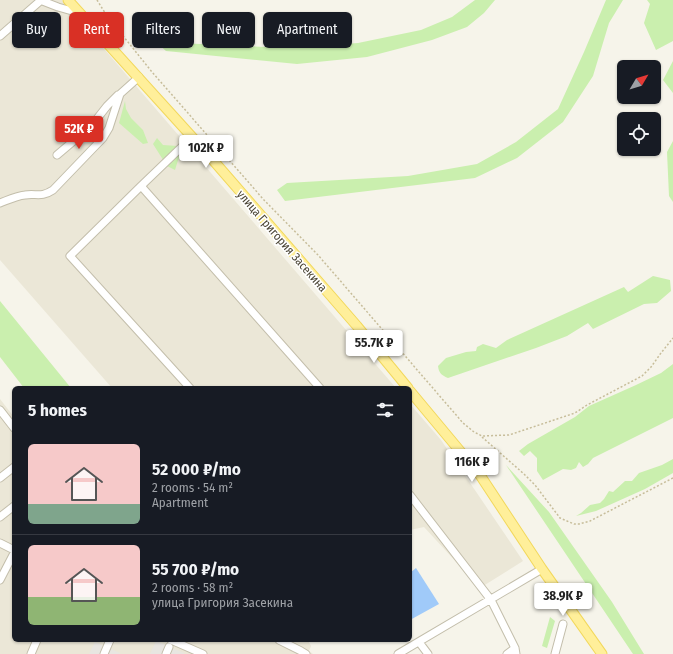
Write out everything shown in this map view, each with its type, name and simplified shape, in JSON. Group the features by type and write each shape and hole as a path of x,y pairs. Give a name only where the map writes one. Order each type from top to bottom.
{"main road":[{"name":"улица Григория Засекина","path":"68,0 78,12"},
{"name":"улица Григория Засекина","path":"112,48 192,137 357,326 406,386"},
{"path":"412,393 480,475 542,569 602,654"}],"street":[{"name":"улица Григория Засекина","path":"40,0 76,12"},
{"path":"0,36 40,0"},
{"path":"57,155 83,133 107,106 139,77"},
{"path":"0,203 25,195 46,194 53,190 103,138 109,128 120,94"},
{"path":"188,386 70,256 192,137"},
{"path":"141,186 318,386"},
{"path":"0,410 12,425"},
{"path":"0,478 12,468"},
{"path":"412,498 491,600 516,651 506,654"},
{"path":"0,517 12,508"},
{"path":"0,543 12,551"},
{"path":"0,580 12,556"},
{"path":"398,654 542,569"},
{"path":"555,654 563,624"},
{"path":"31,654 36,642"},
{"path":"104,654 109,642"},
{"path":"283,642 302,653"},
{"path":"419,642 428,654"},
{"path":"169,647 204,654"}],"path":[{"path":"97,0 138,54 264,200 318,255 463,423 474,432 482,436 524,474 535,485 560,518 574,524 590,521 673,478"},
{"path":"482,436 510,435 575,413 587,405 642,376 651,367 673,338"}],"shaded area":[{"path":"0,0 62,0 72,12 69,12 69,48 103,48 394,386 110,386 0,260"},
{"path":"0,399 12,414 12,642 309,642 311,646 309,651 313,654 0,654"},
{"path":"412,406 441,440 523,561 480,588 424,527 412,530"},
{"path":"95,642 120,653 120,654 89,654"},
{"path":"156,642 184,653 184,654 150,654"}],"green space":[{"path":"475,0 495,0 484,13 467,27 432,40 367,57 297,64 166,51 163,48 194,48 194,44 202,44 202,48 255,48 255,46 263,48 352,48 352,43 421,30 452,17"},
{"path":"606,0 623,0 609,23 593,76 563,122 517,158 475,178 285,201 277,190 287,183 408,176 477,164 516,142 558,109"},
{"path":"647,0 673,0 673,41 656,50 644,23 650,4"},
{"path":"673,61 673,93 663,80"},
{"path":"125,101 126,109 131,118 143,130 148,143 143,144 119,123"},
{"path":"157,138 163,145 178,146 179,157 175,170 167,166 153,144"},
{"path":"673,141 673,202 669,196 667,152"},
{"path":"653,276 670,280 671,291 657,303 644,304 593,329 588,323 567,336 448,378 442,375 439,370 438,366 446,358 466,352 476,351 477,347 483,344 496,348 507,340 624,287 628,292"},
{"path":"0,301 69,386 22,386 0,357"},
{"path":"673,364 673,418 593,458 583,467 579,462 576,468 571,470 563,469 543,480 537,471 537,458 530,451 524,456 519,451 528,444 575,417 589,406 661,373"},
{"path":"673,459 673,473 645,489 596,511 576,516 590,505 600,503 609,491 613,492 625,481 632,481 639,473 662,465"},
{"path":"506,465 549,512 612,602 644,654 633,654"},
{"path":"550,617 555,621 547,648 542,646"}],"water":[{"path":"416,568 439,604 412,619 412,571"}]}
